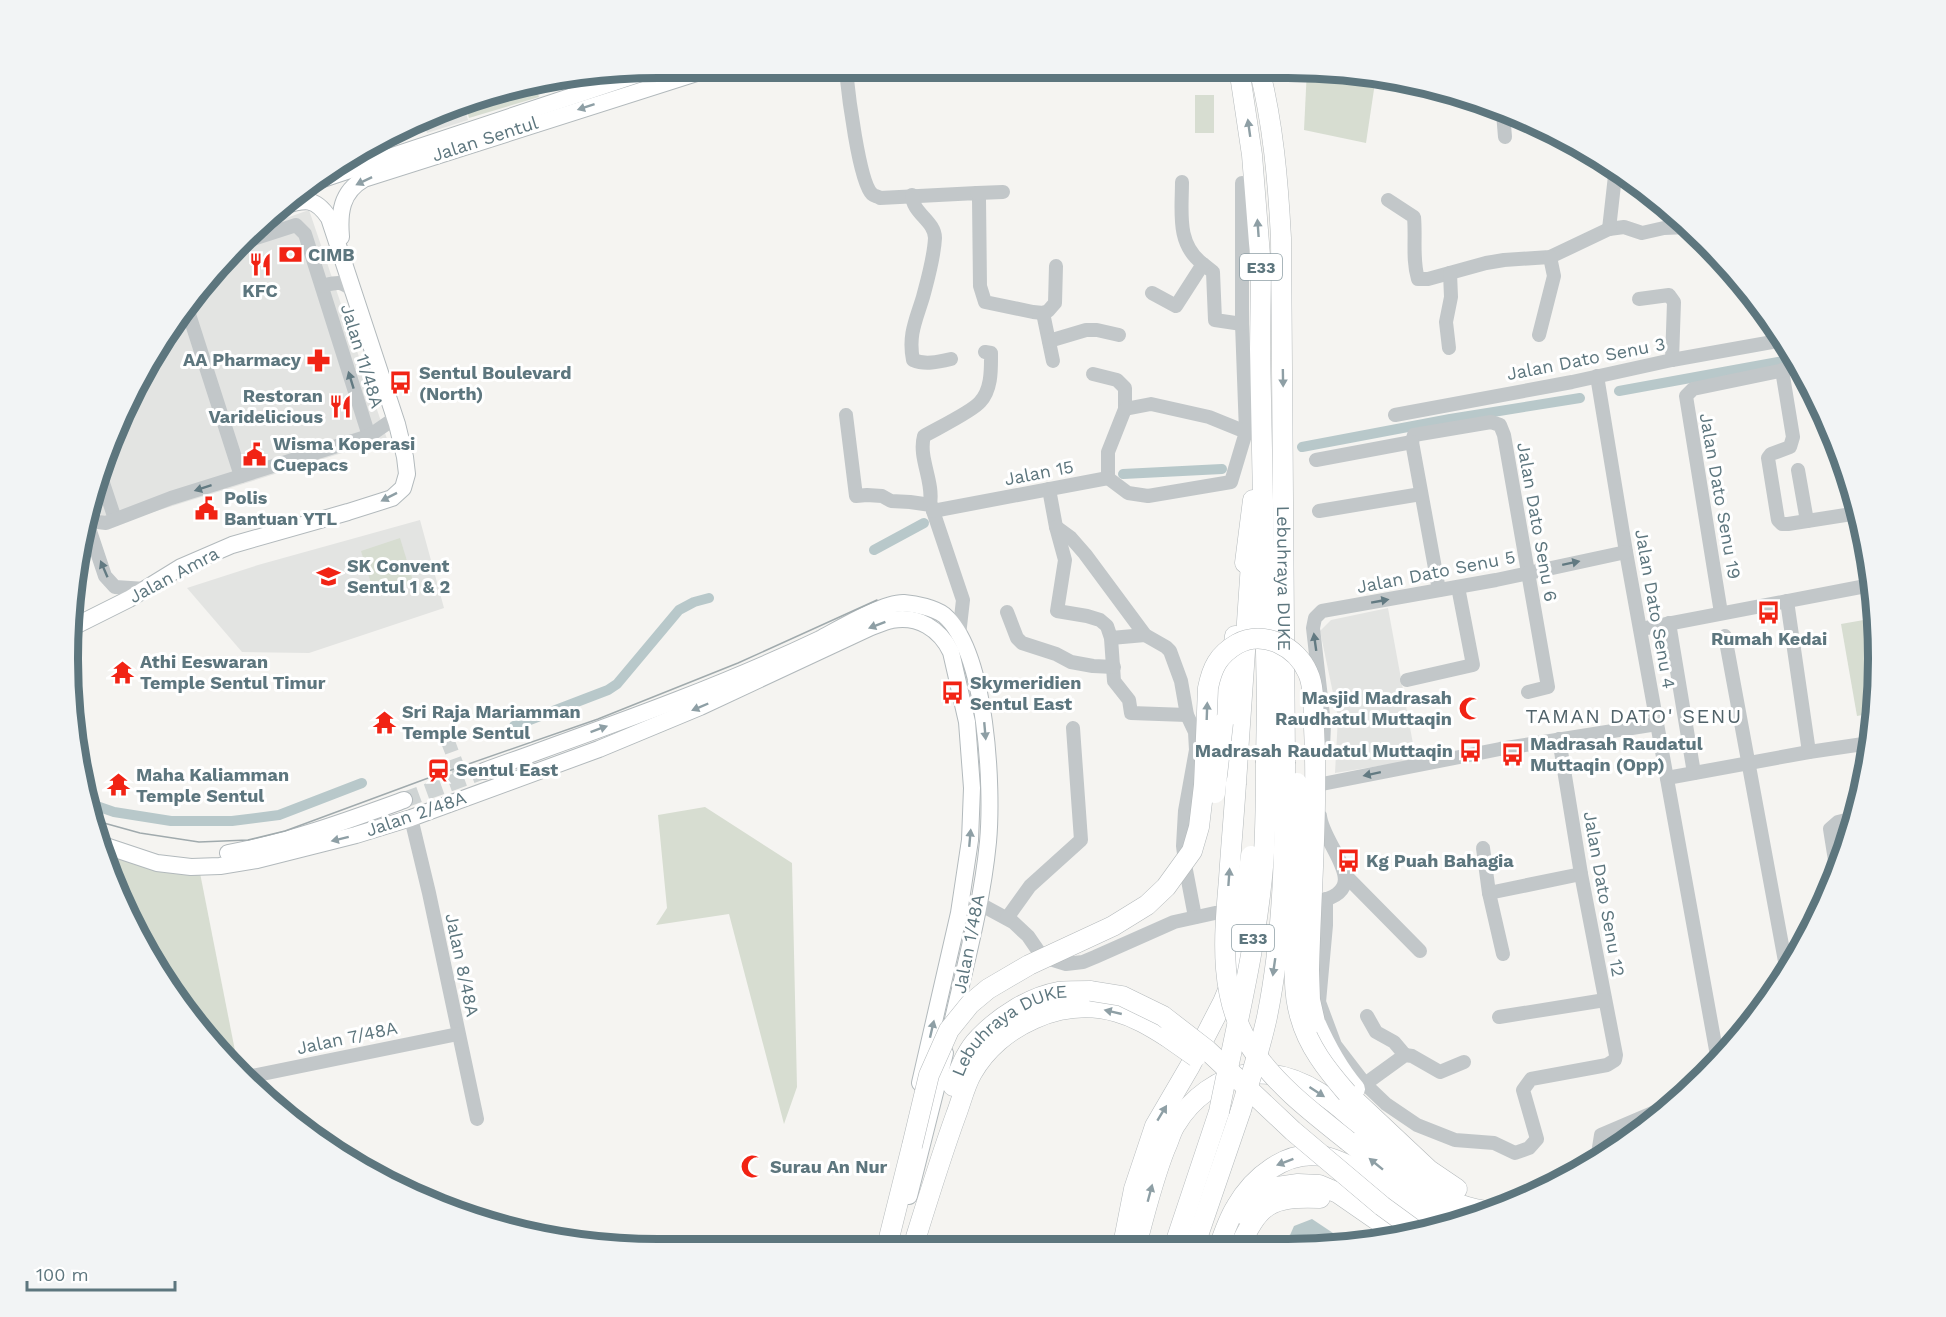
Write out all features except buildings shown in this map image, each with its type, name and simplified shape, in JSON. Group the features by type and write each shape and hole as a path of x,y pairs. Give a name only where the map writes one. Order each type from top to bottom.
{"highway":[{"name":"Lebuhraya DUKE","path":"1198,1239 1241,1110 1267,1016 1276,959 1284,846 1266,657 1253,428 1261,267 1249,185 1252,154 1241,78"},
{"name":"Lebuhraya DUKE","path":"1177,1239 1219,1112 1257,911 1265,824 1277,762 1285,551 1281,237 1278,184 1262,78"},
{"path":"912,1146 936,1079 955,1039 976,1015 996,999 1034,976 1115,936 1152,914 1170,899 1198,860 1208,836 1231,657 1241,600 1253,428"},
{"path":"1253,428 1236,783 1225,936 1228,985 1239,1026 1252,1050 1282,1086 1421,1200 1449,1216"},
{"path":"889,1239 929,1075 950,1030 970,1004 988,989 1029,965 1113,926 1146,905 1166,887 1192,851 1199,827 1204,785 1208,688 1211,674 1225,651 1243,640 1266,639 1288,647 1298,656 1309,674 1313,696 1316,760 1310,1000 1323,1040 1343,1075 1404,1145"},
{"path":"1124,1239 1134,1189 1155,1126 1190,1066 1233,978 1239,952 1239,936 1252,851 1277,762"},
{"path":"1277,762 1299,812 1295,943 1297,998 1300,1016 1313,1049 1347,1093 1429,1170 1466,1195 1487,1203"},
{"name":"Lebuhraya DUKE","path":"906,1239 937,1133 962,1062 978,1038 1027,1002 1057,992 1090,991 1122,996 1163,1016 1229,1069 1293,1131 1382,1206 1409,1226"},
{"path":"916,1239 971,1074 989,1048 1015,1028 1040,1015 1068,1009 1096,1008 1116,1011 1142,1022 1205,1064 1271,1117 1293,1131"},
{"path":"1138,1239 1157,1171 1175,1125 1191,1104 1214,1086 1238,1075 1257,1073 1289,1078 1310,1088 1331,1102 1374,1138 1422,1183 1447,1198 1474,1208"},
{"path":"1227,1239 1235,1208 1258,1179 1283,1161 1309,1156 1323,1156 1361,1172 1432,1221"},
{"path":"1229,1239 1240,1216 1265,1192 1288,1184 1319,1185 1338,1193 1391,1230"},
{"path":"1234,1239 1248,1228 1265,1206 1282,1199 1313,1197 1350,1202"}],"main road":[{"name":"Jalan Sentul","path":"346,267 340,209 349,190 364,179 681,78"},
{"name":"Jalan Sentul","path":"340,173 625,79"},
{"path":"300,202 311,202 321,206 329,218 346,267"},
{"name":"Jalan Amra","path":"79,625 97,617 181,567 232,545 392,498 403,488 407,474 395,418 346,267"},
{"path":"484,771 700,692 888,607 903,603 938,611 939,622 953,639"},
{"name":"Jalan 2/48A","path":"110,847 157,863 191,867 219,866 257,860 356,835 411,818 599,749 700,707 881,624 892,620 908,619 939,622"},
{"name":"Jalan 1/48A","path":"899,1239 950,1033 978,903 988,843 989,788 982,713 975,675 953,639"},
{"name":"Jalan 1/48A","path":"882,1239 959,913 970,840 972,788 967,722 953,639"},
{"name":"Jalan 2/48A","path":"106,835 158,853 190,856 219,855 289,839 404,800"}],"street":[{"path":"847,78 856,143 865,180 871,194 880,198 1003,192"},
{"path":"582,83 585,93"},
{"path":"1504,120 1505,136"},
{"path":"1609,229 1615,179"},
{"path":"1182,182 1181,231 1193,257 1213,272 1215,320 1242,324"},
{"path":"1093,374 1117,380 1125,388 1125,409 1108,452 1107,478 1128,494 1148,496 1231,482 1253,428 1242,324 1249,185"},
{"path":"977,193 979,199 980,286 985,302 1043,313 1052,308 1054,303 1056,266"},
{"path":"912,195 912,203 916,211 927,221 935,235 932,264 910,344 913,360 920,363 951,359"},
{"path":"1388,200 1414,217 1416,234 1414,265 1418,279 1428,279 1495,261 1550,257 1609,229 1624,227 1642,233 1676,228"},
{"name":"Jalan 11/48A","path":"260,237 296,225 305,234 369,436"},
{"path":"1539,335 1554,276 1550,257"},
{"path":"1152,292 1176,306 1203,264"},
{"path":"1449,348 1446,322 1451,297 1450,273"},
{"path":"322,286 337,282 345,284 354,292"},
{"path":"1639,298 1669,295 1674,302 1672,360"},
{"path":"1043,313 1053,361"},
{"path":"190,317 241,476"},
{"path":"1049,341 1086,330 1119,335"},
{"name":"Jalan Dato Senu 3","path":"1395,415 1774,342"},
{"path":"953,639 963,600 932,508 922,444 924,436 980,403 991,374 991,353 985,352"},
{"path":"1790,368 1782,370 1793,437 1790,447 1775,451 1768,458 1778,520 1782,524 1788,524 1850,514"},
{"name":"Jalan Dato Senu 19","path":"1721,613 1685,401 1693,389 1782,370"},
{"name":"Jalan Dato Senu 4","path":"1597,376 1626,552 1716,1050"},
{"path":"1125,409 1151,404 1253,428"},
{"name":"Jalan 15","path":"846,415 856,496 882,496 896,502 932,508 1107,478"},
{"path":"95,521 106,523 171,498 369,436 395,418"},
{"name":"Jalan Dato Senu 6","path":"1316,460 1412,442 1414,435 1491,422 1500,424 1504,435 1548,687 1528,692"},
{"path":"1412,442 1439,590"},
{"path":"1798,470 1807,521"},
{"path":"104,487 115,519"},
{"path":"1049,489 1065,560 1057,611 1087,616 1100,620 1107,626 1111,638 1114,681 1129,700 1131,713 1187,715"},
{"path":"1319,511 1421,494"},
{"path":"1056,527 1071,538 1085,554 1145,635 1170,651 1181,681 1187,715 1195,732 1196,750 1185,811 1183,846 1195,916"},
{"path":"91,535 105,576 115,587 146,589"},
{"name":"Jalan Dato Senu 5","path":"1322,784 1324,724 1313,628 1315,618 1322,611 1458,587 1626,552"},
{"path":"1641,629 1863,586"},
{"path":"1407,680 1473,665 1458,587"},
{"path":"939,622 957,612 963,600"},
{"path":"1787,601 1809,752"},
{"path":"1007,612 1017,638 1022,644 1056,654 1071,662 1114,667"},
{"path":"1669,623 1694,772"},
{"path":"1111,638 1145,635"},
{"path":"1725,636 1784,958"},
{"path":"1420,951 1346,876 1322,828 1320,813 1322,784 1558,739 1657,724"},
{"path":"1007,918 1030,886 1081,840 1073,728"},
{"name":"Jalan Dato Senu 12","path":"1365,1084 1386,1104 1417,1125 1455,1140 1494,1143 1515,1153 1529,1148 1537,1139 1522,1090 1531,1079 1607,1065 1615,1060 1616,1055 1558,739"},
{"path":"1667,778 1861,744"},
{"name":"Jalan 8/48A","path":"411,818 477,1119"},
{"path":"1834,854 1830,829 1833,825 1844,821"},
{"path":"1483,848 1503,954"},
{"path":"1490,893 1581,874"},
{"path":"1346,876 1342,890 1336,895 1321,900 1326,925 1319,1002 1335,1045 1365,1084 1405,1055"},
{"path":"978,903 1013,922 1028,936 1043,956 1066,964 1083,962 1174,922 1195,916 1236,912"},
{"path":"1499,1017 1605,1000"},
{"path":"1367,1016 1376,1032 1394,1042 1405,1055 1412,1056 1440,1072 1464,1062"},
{"name":"Jalan 7/48A","path":"255,1075 458,1034"},
{"path":"1599,1148 1601,1135 1644,1117"}],"shaded area":[{"path":"1307,79 1375,85 1366,143 1304,130"},
{"path":"537,91 539,97 469,118 467,111"},
{"path":"1195,95 1214,95 1214,133 1195,133"},
{"path":"466,111 468,120 427,133 425,127"},
{"path":"309,210 387,439 105,527 98,507 109,472 122,436 156,368 198,305 248,248 277,221"},
{"name":"SK Convent Sentul 1 & 2","path":"420,520 444,608 309,653 242,652 187,588 258,565"},
{"path":"400,538 414,584 375,596 361,551"},
{"path":"1388,608 1416,760 1335,773 1338,717 1320,631 1331,620"},
{"path":"1867,619 1868,658 1865,714 1857,716 1841,624"},
{"path":"705,807 792,863 797,1087 784,1124 729,914 656,925 667,908 658,815"},
{"path":"112,853 200,873 236,1056 198,1012 156,949 122,881"},
{"path":"1312,1219 1338,1237 1288,1239 1294,1226"}],"waterway":[{"path":"1619,391 1785,361"},
{"path":"1302,447 1450,419 1580,398"},
{"path":"1123,474 1222,469"},
{"path":"874,550 924,523"},
{"path":"514,726 608,690 617,684 679,610 694,602 709,598"},
{"path":"97,806 114,812 171,821 232,821 279,815 362,783"}],"tunnel":[{"path":"447,739 462,779"},
{"path":"404,800 484,771"}],"tram line":[{"path":"102,823 140,833 199,842 248,840 285,831 598,719 738,663 877,600"}],"place":[{"name":"CIMB","path":"290,255"},
{"name":"KFC","path":"260,265"},
{"name":"AA Pharmacy","path":"319,360"},
{"name":"Sentul Boulevard (North)","path":"401,383"},
{"name":"Restoran Varidelicious","path":"341,406"},
{"name":"Wisma Koperasi Cuepacs","path":"255,454"},
{"name":"Polis Bantuan YTL","path":"206,508"},
{"name":"SK Convent Sentul 1 & 2","path":"329,576"},
{"name":"Rumah Kedai","path":"1769,613"},
{"name":"Athi Eeswaran Temple Sentul Timur","path":"122,672"},
{"name":"Skymeridien Sentul East","path":"952,693"},
{"name":"Masjid Madrasah Raudhatul Muttaqin","path":"1470,708"},
{"name":"Sri Raja Mariamman Temple Sentul","path":"384,722"},
{"name":"Madrasah Raudatul Muttaqin","path":"1471,751"},
{"name":"Madrasah Raudatul Muttaqin (Opp)","path":"1512,754"},
{"name":"Sentul East","path":"438,770"},
{"name":"Maha Kaliamman Temple Sentul","path":"118,785"},
{"name":"Kg Puah Bahagia","path":"1348,861"},
{"name":"Surau An Nur","path":"752,1167"}],"district":[{"name":"TAMAN DATO' SENU","path":"1634,716"}]}
